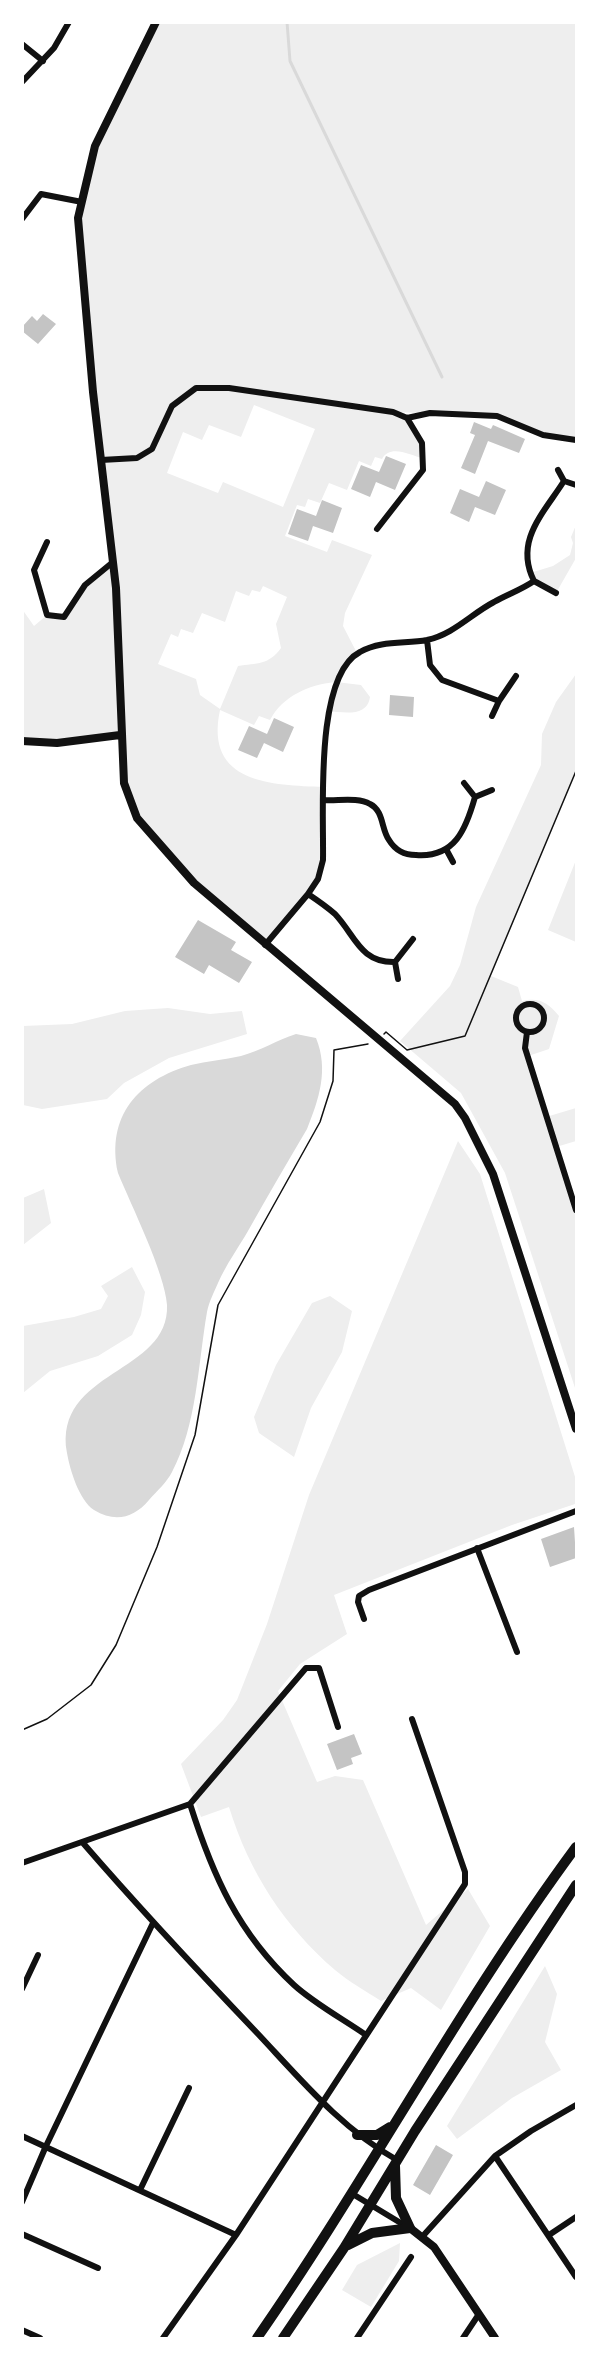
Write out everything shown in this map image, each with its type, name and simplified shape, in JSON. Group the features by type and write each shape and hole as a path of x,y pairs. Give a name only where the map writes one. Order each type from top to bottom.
{"highway":[{"path":"257,2338 305,2270 515,1932 576,1847"},
{"path":"284,2338 576,1885"},
{"path":"357,2135 377,2135 394,2124"},
{"path":"344,2248 372,2233 388,2229 410,2228 396,2198 397,2161"}],"street":[{"path":"22,82 54,48 69,22"},
{"path":"156,22 95,146 78,218 113,562 124,783 137,818 194,883 447,1097 465,1118 494,1174 574,1414 576,1429"},
{"path":"22,44 43,61"},
{"path":"22,219 41,194 82,202"},
{"path":"101,460 137,458 152,449 172,406 196,388 229,388 393,412 407,418 430,413 496,416 543,435 576,440"},
{"path":"377,529 423,470 422,443 407,418"},
{"path":"558,470 564,481 576,485"},
{"path":"556,593 534,581 526,559 526,546 564,481"},
{"path":"47,542 34,570 47,615 64,617 85,585 113,562"},
{"path":"265,945 308,894 318,879 323,861 327,711 342,667 357,653 368,648 396,642 427,640 449,633 495,601 516,593 534,581"},
{"path":"427,640 430,665 442,680 499,701"},
{"path":"492,716 516,676"},
{"path":"22,741 57,743 120,735"},
{"path":"464,783 475,797"},
{"path":"324,800 363,801 372,805 380,814 389,840 401,852 421,856 446,849 464,831 475,797 492,790"},
{"path":"446,849 453,862"},
{"path":"308,894 335,915 365,954 384,962 395,962"},
{"path":"398,979 395,962 412,939"},
{"path":"525,1005 537,1005 543,1011 544,1021 537,1030 527,1032 518,1025 518,1011 525,1005"},
{"path":"527,1032 525,1048 576,1210"},
{"path":"364,1619 358,1602 359,1596 369,1590 576,1511"},
{"path":"477,1548 517,1652"},
{"path":"22,1863 83,1844 190,1804 306,1668 320,1668 338,1727"},
{"path":"163,2338 236,2235 465,1884 465,1872 412,1719"},
{"path":"190,1804 209,1863 249,1934 295,1986 366,2035"},
{"path":"83,1844 153,1923 323,2103 357,2135 397,2161"},
{"path":"22,2202 46,2146 153,1923"},
{"path":"22,1989 38,1955"},
{"path":"140,2190 189,2088"},
{"path":"422,2237 495,2156 531,2131 576,2105"},
{"path":"22,2136 236,2235"},
{"path":"495,2156 576,2277"},
{"path":"351,2193 410,2228 434,2247 495,2338"},
{"path":"549,2235 576,2217"},
{"path":"22,2234 98,2268"},
{"path":"357,2338 411,2257"},
{"path":"463,2338 479,2314"},
{"path":"22,2331 40,2338"}],"path":[{"path":"386,1032 407,1050 465,1036 576,771"},
{"path":"22,1730 46,1719 91,1685 116,1644 148,1571 189,1456 202,1400 211,1333 218,1305 320,1122 333,1082 334,1050 356,1044 371,1044"}],"shaded area":[{"path":"156,23 576,23 576,440 543,435 497,416 395,412 415,431 422,458 395,451 382,459 375,457 371,466 359,461 347,490 329,483 320,503 308,499 305,507 297,505 285,536 327,552 332,540 372,555 345,613 343,626 357,653 336,682 361,685 370,697 368,704 359,711 347,713 327,711 335,682 297,693 282,704 270,720 259,716 254,725 220,710 218,734 222,753 232,766 246,776 264,781 284,785 324,787 323,860 318,879 265,945 194,883 137,818 124,783 120,735 57,743 23,741 22,609 34,626 47,615 64,617 85,585 113,562 78,218 95,146","holes":["254,405 315,429 283,507 223,482 218,493 167,473 183,432 202,440 209,425 241,437","263,586 287,597 276,624 281,648 272,658 238,666 220,709 200,695 196,679 158,664 171,634 178,637 181,629 193,633 202,613 225,622 236,591 249,596 252,590 260,592"]},
{"path":"576,525 576,558 556,593 534,581 530,573 553,566 570,555 573,543 571,537"},
{"path":"576,674 576,771 491,976 518,987 522,1001 543,1002 559,1016 549,1049 528,1056 546,1117 576,1108 576,1141 556,1147 576,1211 576,1391 505,1173 461,1093 400,1041 450,986 460,965 476,907 541,765 542,734 556,702"},
{"path":"576,860 576,942 548,930"},
{"path":"168,1008 210,1014 242,1011 247,1034 169,1058 124,1083 107,1099 42,1109 23,1105 23,1026 72,1024 125,1011"},
{"path":"296,1034 316,1038 322,1062 319,1095 307,1129 225,1270 210,1301 196,1394 180,1454 167,1479 137,1511 124,1517 102,1514 89,1505 76,1484 67,1453 67,1426 77,1405 93,1388 151,1346 163,1328 167,1305 165,1291 147,1239 118,1173 117,1134 122,1118 130,1103 141,1091 172,1072 191,1065 248,1054"},
{"path":"458,1141 480,1174 576,1480 575,1504 512,1525 334,1595 347,1634 300,1664 278,1691 317,1782 335,1776 363,1780 426,1925 468,1889 490,1926 441,2010 411,1988 381,2001 340,1974 317,1953 284,1916 270,1896 247,1854 229,1807 201,1817 181,1764 223,1720 237,1700 267,1624 309,1495"},
{"path":"44,1189 51,1223 23,1245 23,1198"},
{"path":"132,1267 145,1292 141,1315 132,1335 98,1356 50,1371 23,1393 23,1326 74,1317 101,1309 108,1296 101,1286"},
{"path":"330,1296 352,1311 342,1352 311,1408 294,1457 259,1433 254,1417 276,1365 312,1303"},
{"path":"545,1966 557,1994 545,2042 561,2070 512,2098 457,2139 447,2126"},
{"path":"400,2243 399,2261 371,2307 342,2290 357,2265"}],"building":[{"path":"43,314 56,324 38,344 22,331 22,327 32,316 37,321"},
{"path":"474,422 491,429 493,425 525,439 519,453 488,441 475,474 461,468 475,435 470,433"},
{"path":"386,456 406,464 395,490 376,482 370,497 351,489 361,465 379,472"},
{"path":"486,481 506,490 495,515 475,507 469,522 450,513 460,489 479,497"},
{"path":"322,500 342,508 333,533 313,526 308,541 288,534 297,509 316,516"},
{"path":"390,695 414,697 413,717 389,715"},
{"path":"274,718 294,727 283,752 264,743 257,758 238,750 249,726 267,734"},
{"path":"198,920 236,942 231,950 252,962 239,983 209,965 204,974 175,957"},
{"path":"574,1527 576,1558 550,1567 541,1539"},
{"path":"354,1734 362,1754 351,1758 353,1764 337,1770 327,1744"},
{"path":"436,2145 453,2155 430,2195 413,2185"}],"waterway":[{"path":"287,22 290,61 442,377"}]}
